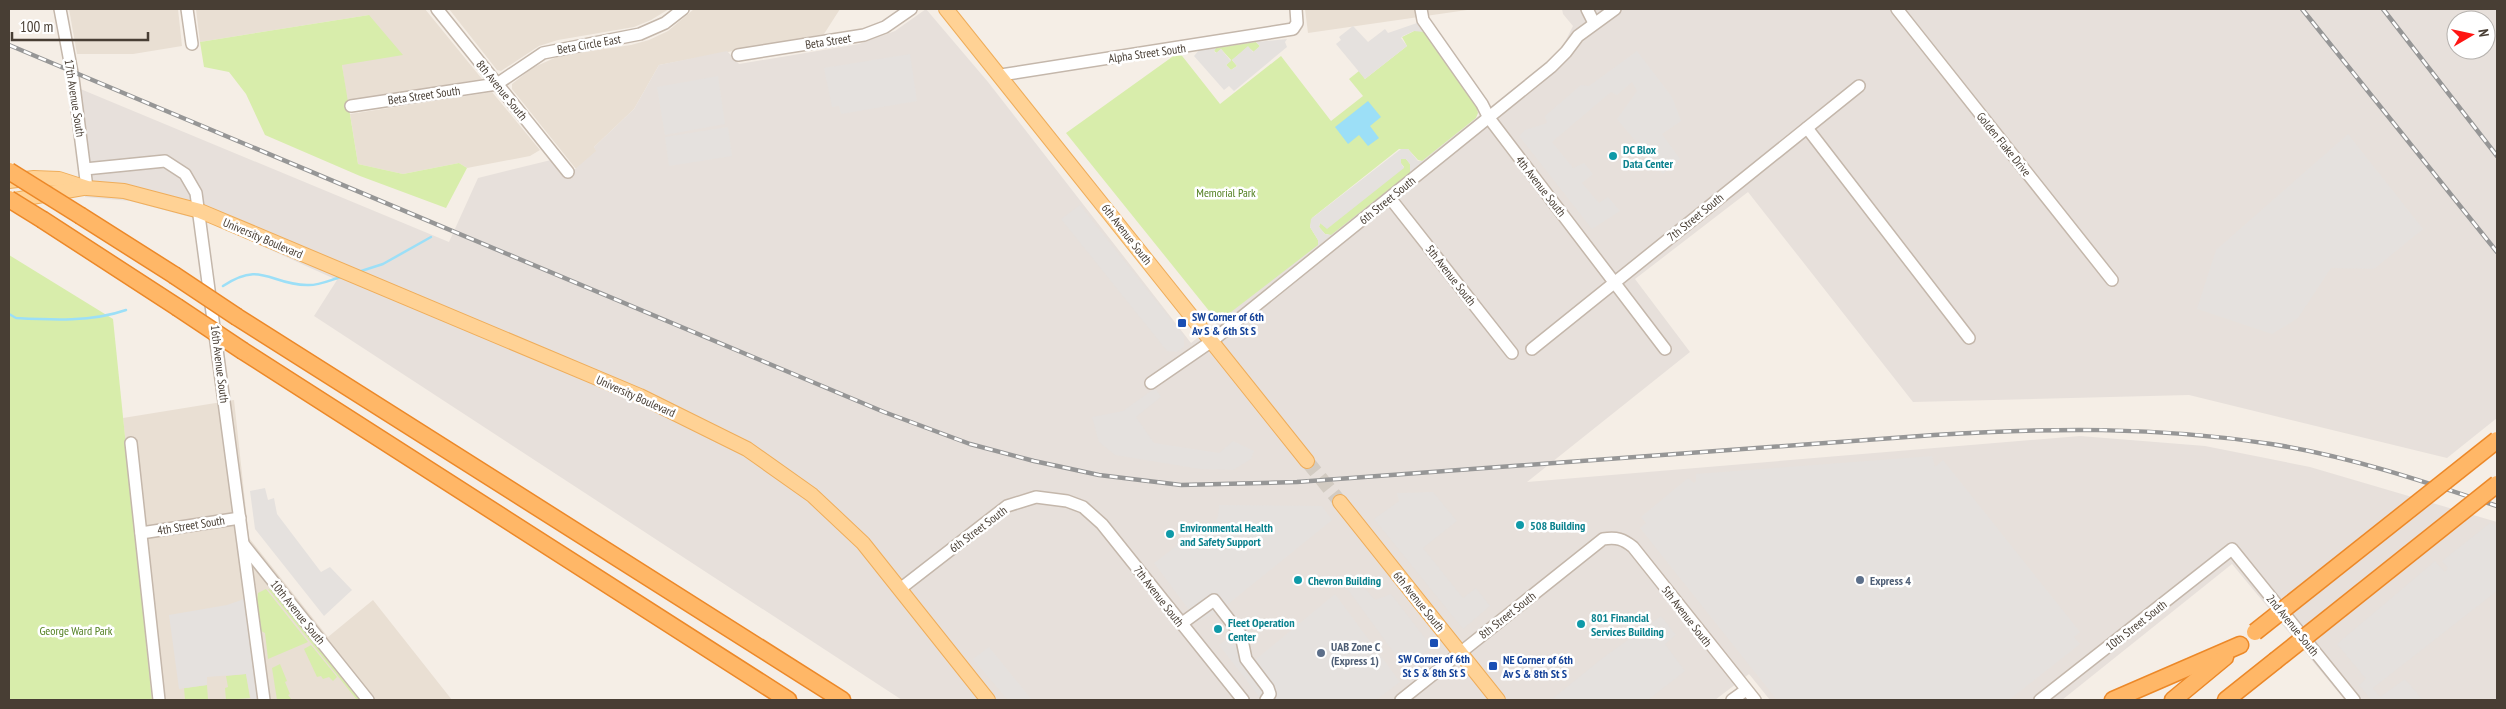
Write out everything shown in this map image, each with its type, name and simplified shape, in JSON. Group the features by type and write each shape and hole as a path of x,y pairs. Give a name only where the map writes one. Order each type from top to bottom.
{"highway":[{"path":"9,171 842,700"},
{"path":"9,200 43,220 243,351 788,700"},
{"path":"2173,700 2255,632 2497,440"},
{"path":"2226,700 2497,484"},
{"path":"2113,700 2240,645"},
{"path":"2244,700 2275,661"}],"main road":[{"name":"6th Avenue South","path":"946,9 1307,461"},
{"path":"9,181 34,178 59,179 87,188"},
{"path":"9,200 87,188"},
{"name":"University Boulevard","path":"87,188 124,191 200,211 640,396 747,449 812,496 863,543 988,700"},
{"name":"6th Avenue South","path":"1340,502 1498,700"}],"street":[{"name":"17th Avenue South","path":"60,9 73,78 87,188"},
{"path":"187,9 192,44"},
{"name":"8th Avenue South","path":"437,9 568,172"},
{"name":"Beta Circle East","path":"497,84 543,53 640,34 665,23 683,9"},
{"name":"Beta Street","path":"738,55 864,35 885,27 911,9"},
{"name":"Alpha Street South","path":"1000,75 1293,29 1297,22 1296,9"},
{"path":"1587,9 1594,23"},
{"name":"6th Street South","path":"1151,383 1212,341 1390,198 1552,67 1578,36 1614,9"},
{"name":"Golden Flake Drive","path":"1896,9 2112,280"},
{"name":"4th Avenue South","path":"1422,15 1482,104 1489,118 1665,348"},
{"name":"Beta Street South","path":"351,106 497,84"},
{"name":"7th Street South","path":"1532,349 1859,86"},
{"path":"1808,128 1969,338"},
{"name":"16th Avenue South","path":"85,169 165,161 185,174 196,193 200,211 240,518"},
{"name":"5th Avenue South","path":"1390,198 1512,353"},
{"path":"131,443 159,700"},
{"name":"6th Street South","path":"900,589 1007,506 1036,497 1067,501"},
{"name":"7th Avenue South","path":"1067,501 1083,507 1102,524 1243,700"},
{"path":"240,518 264,700"},
{"name":"4th Street South","path":"142,533 240,518"},
{"name":"5th Avenue South","path":"1616,537 1623,539 1633,547 1754,700"},
{"name":"8th Street South","path":"1401,700 1603,539 1616,537"},
{"name":"10th Avenue South","path":"243,544 368,700"},
{"name":"10th Street South","path":"2040,700 2232,549"},
{"name":"2nd Avenue South","path":"2232,549 2354,700"},
{"path":"1181,624 1214,600 1241,635 1246,659 1268,688 1270,694 1266,700"},
{"path":"1732,700 1746,690"}],"shaded area":[{"path":"69,9 178,9 182,46 133,54 77,54"},
{"path":"196,9 425,9 482,79 347,101 342,65 369,15 200,42"},
{"path":"449,9 669,9 651,20 634,27 558,40 539,46 501,71 497,70"},
{"path":"694,9 840,9 824,34 659,65 634,109 594,147 597,151 576,169 512,89 512,84 532,68 559,56 631,45 649,40 668,31"},
{"path":"926,9 988,82 1191,343 1560,52 1573,26 1563,14 1562,9 2497,9 2497,418 2447,458 2189,395 1913,402 1748,192 1635,279 1690,352 1527,482 2080,436 2205,446 2310,467 2497,522 2497,700 2343,700 2232,564 2062,700 1770,700 1749,674 1715,700 902,700 314,316 337,280 209,222 130,201 85,197 66,83 449,242 478,178 551,160 565,178 596,151 594,147 634,109 659,65 727,51 739,64 859,44 895,31"},
{"path":"1305,9 1474,9 1308,33"},
{"path":"1417,23 1424,32 1414,31 1403,36 1401,38 1407,46 1365,79 1336,44 1341,40 1339,37 1353,26 1368,42 1385,29 1388,33"},
{"path":"1287,39 1285,42 1287,47 1234,91 1229,86 1224,90 1194,56 1200,49 1216,48 1214,51 1216,53 1221,49 1231,61 1226,65 1231,70 1237,66 1232,60 1248,46 1253,52 1260,46 1256,42"},
{"path":"1637,51 1672,97 1681,121 1662,134 1680,159 1663,174 1617,119 1637,91 1632,82 1617,95 1611,92 1552,142 1573,168 1584,163 1593,174 1582,183 1599,203 1608,197 1620,211 1592,229 1519,136 1525,130 1547,123 1545,116 1581,85 1589,86"},
{"path":"910,54 917,101 841,114 839,106 832,107 824,68"},
{"path":"718,76 725,124 665,135 657,87"},
{"path":"492,92 540,150 530,156 467,168 459,163 403,174 358,164 350,114"},
{"path":"728,127 732,156 669,166 665,137"},
{"path":"2348,134 2423,229 2374,269 2331,268 2298,318 2272,334 2197,309 2216,250"},
{"path":"1401,149 1408,149 1418,161 1424,161 1410,173 1410,164 1406,159 1401,159 1404,168 1327,229 1320,223 1319,227 1325,234 1331,235 1318,245 1318,240 1310,227 1311,219"},
{"path":"1080,205 1184,336 1184,347 1177,352 1167,351 1061,219"},
{"path":"1155,388 1161,397 1136,417 1154,443 1219,453 1233,441 1254,451 1251,459 1233,470 1200,469 1115,455 1099,442 1092,417 1123,411"},
{"path":"234,400 249,538 328,637 373,600 452,700 152,700 123,418"},
{"name":"Express 4","path":"1932,456 1935,467 1943,460 2080,632 2074,637 2080,644 2009,700 1777,700 1640,528 1646,523 1641,517 1688,478 1694,483 1696,481 1696,474"},
{"path":"265,488 268,500 274,498 277,514 321,572 330,567 352,590 324,616 255,529 250,491"},
{"path":"1433,492 1457,521 1423,548 1463,598 1476,588 1490,606 1463,629 1374,519 1399,501 1397,493"},
{"path":"1219,505 1322,506 1332,520 1222,609 1198,622 1154,563 1207,523 1211,527 1218,517"},
{"path":"2490,523 2497,526 2497,591 2373,688 2380,697 2405,679 2423,700 2371,700 2359,685 2366,679 2337,644 2435,561 2445,572 2448,568 2442,561"},
{"path":"1352,573 1375,600 1391,594 1432,647 1405,668 1343,583"},
{"name":"UAB Zone C (Express 1)","path":"1335,594 1400,682 1376,700 1262,700 1219,645 1227,639 1254,661"},
{"path":"244,599 257,700 251,700 246,674 207,677 207,685 179,689 169,615 227,605"},
{"path":"1661,616 1676,635 1665,644 1685,671 1648,700 1551,700 1600,660"},
{"path":"989,647 1032,700 1008,700 973,659"}],"green space":[{"path":"369,15 403,55 342,65 358,164 403,174 459,163 467,168 446,208 360,176 265,135 246,94 229,72 204,67 200,42"},
{"name":"Memorial Park","path":"1414,31 1423,31 1426,34 1476,104 1478,113 1476,118 1422,161 1418,160 1408,149 1399,149 1312,218 1310,227 1318,240 1318,245 1218,322 1066,133 1179,52 1220,104 1281,56 1331,121 1363,96 1349,79 1359,71 1365,79 1407,46 1402,37"},
{"path":"1256,42 1260,46 1254,52 1248,47 1232,60 1237,66 1231,70 1226,65 1231,60 1221,49 1217,53 1214,51 1216,48"},
{"path":"1401,159 1406,159 1410,164 1410,173 1331,235 1325,234 1319,227 1320,223 1327,228 1404,167 1400,162"},
{"name":"George Ward Park","path":"9,255 113,319 152,700 9,700"},
{"path":"266,589 308,642 268,659 265,633 259,630 256,607 258,593"},
{"path":"268,589 273,590 360,700 357,700"},
{"path":"311,645 337,677 333,681 329,677 323,679 321,676 317,677 304,649"},
{"path":"280,664 287,681 285,682 290,694 288,695 292,700 277,700 272,668"},
{"path":"246,674 250,698 226,700 225,688 228,687 226,676"},
{"path":"207,685 208,700 185,700 184,688"}],"water":[{"path":"1368,101 1381,117 1370,126 1379,138 1368,146 1359,135 1348,144 1335,127"}],"waterway":[{"path":"358,272 383,264 431,237"},
{"path":"223,286 236,278 257,274 284,282 307,285 320,284 341,277"},
{"path":"9,314 16,318 72,319 100,317 126,310"}],"tunnel":[{"path":"1307,461 1340,502"}],"railway":[{"path":"2302,9 2497,252"},
{"path":"2383,9 2497,156"},
{"path":"9,45 884,412 970,444 1034,461 1099,475 1181,485 1297,482 1934,435 2102,430 2144,431 2228,438 2300,449 2385,470 2497,506"}],"place":[{"name":"DC Blox Data Center","path":"1613,156"},
{"name":"SW Corner of 6th Av S & 6th St S","path":"1182,323"},
{"name":"508 Building","path":"1520,525"},
{"name":"Environmental Health and Safety Support","path":"1170,534"},
{"name":"Chevron Building","path":"1298,580"},
{"name":"Express 4","path":"1860,580"},
{"name":"801 Financial Services Building","path":"1581,624"},
{"name":"Fleet Operation Center","path":"1218,629"},
{"name":"SW Corner of 6th St S & 8th St S","path":"1434,643"},
{"name":"UAB Zone C (Express 1)","path":"1321,653"},
{"name":"NE Corner of 6th Av S & 8th St S","path":"1493,666"}]}
